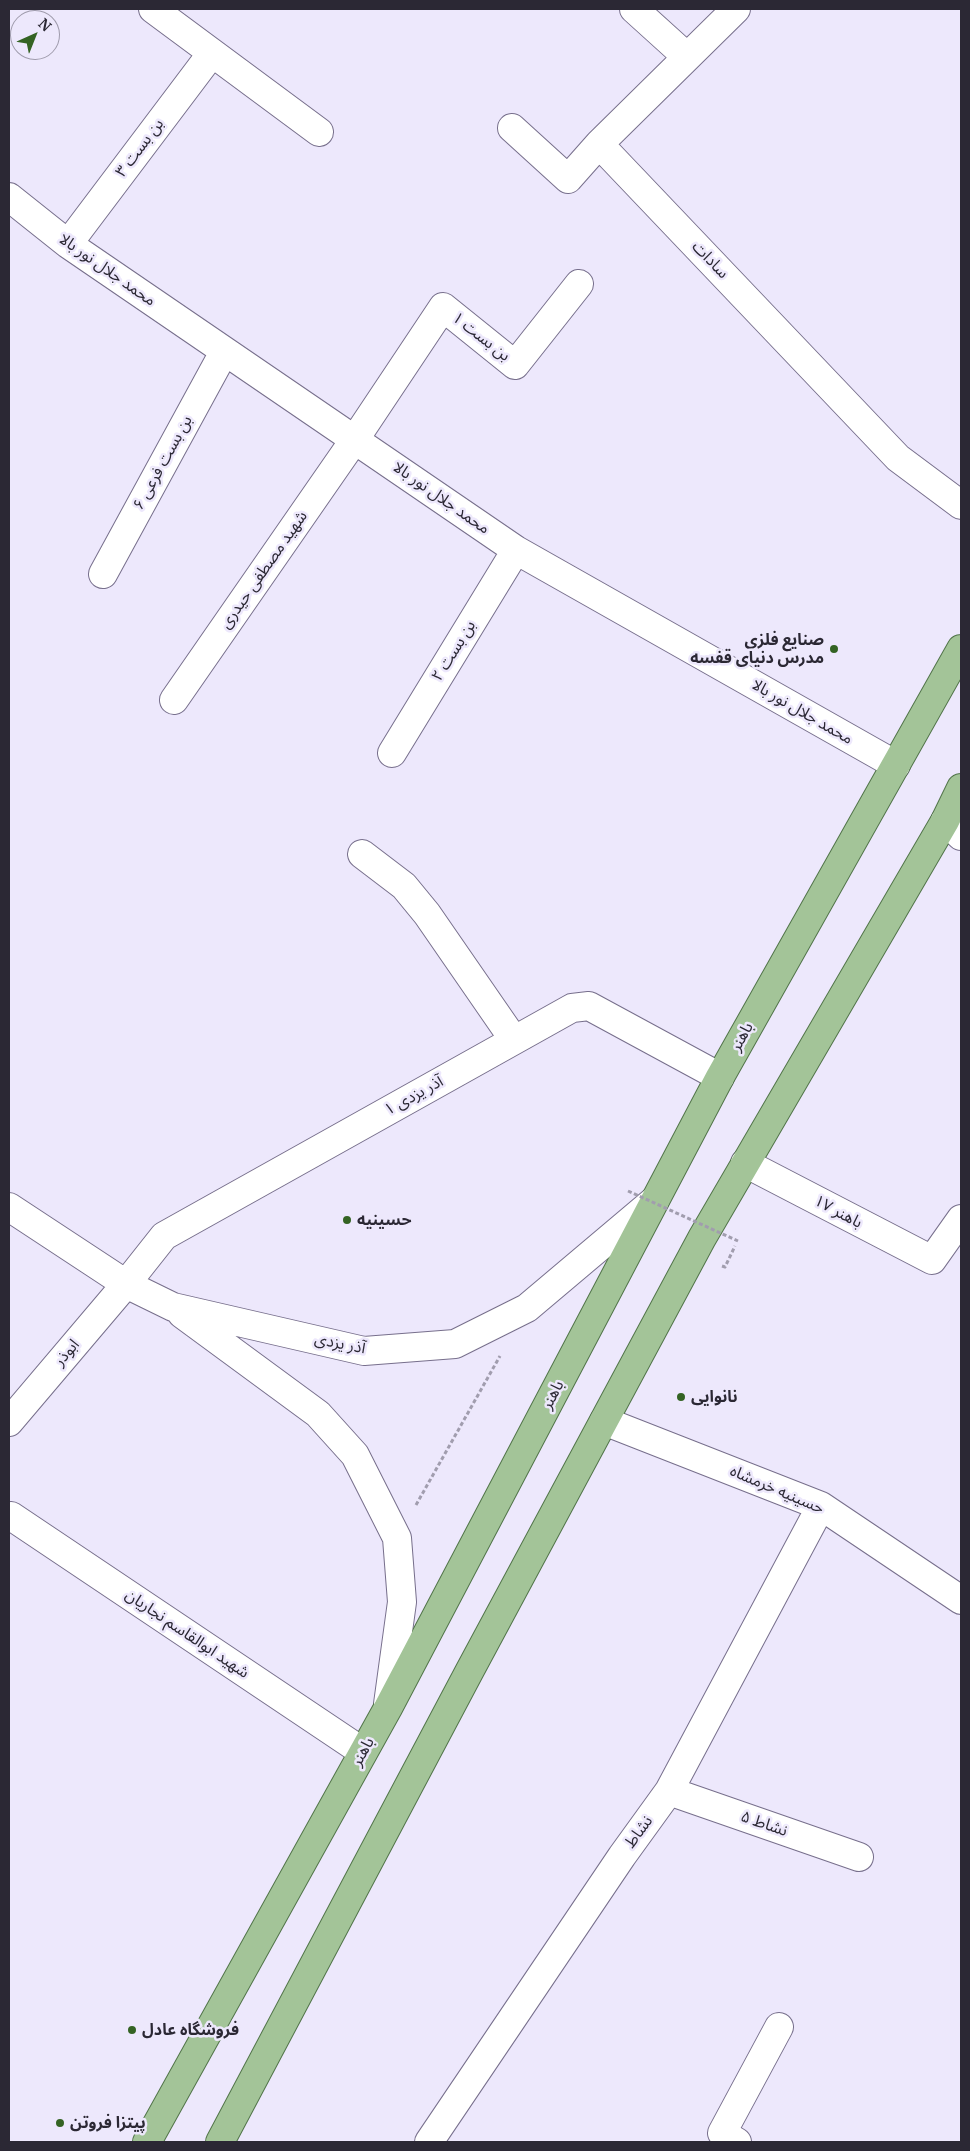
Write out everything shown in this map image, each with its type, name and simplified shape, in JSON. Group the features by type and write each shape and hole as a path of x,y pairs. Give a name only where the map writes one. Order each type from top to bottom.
{"main road":[{"name":"باهنر","path":"147,2142 388,1708 720,1076 961,649"},
{"path":"220,2142 604,1421 745,1163 953,829 961,788"}],"street":[{"path":"153,9 319,132"},
{"path":"634,9 686,57"},
{"path":"512,128 568,179 599,144 736,9"},
{"name":"بن بست ۳","path":"68,244 212,53"},
{"name":"سادات","path":"599,144 898,458 961,505"},
{"name":"محمد جلال نور بالا","path":"12,206 516,550 896,765"},
{"name":"بن بست ۱","path":"355,439 443,307 516,365 580,284"},
{"name":"بن بست فرعی ۶","path":"102,574 224,352"},
{"name":"شهید مصطفی حیدری","path":"174,700 355,439"},
{"name":"بن بست ۲","path":"392,753 516,550"},
{"path":"362,854 404,886 410,893 427,914 514,1040"},
{"name":"آذر یزدی ۱","path":"126,1284 164,1236 572,1008 589,1006 720,1076"},
{"name":"باهنر ۱۷","path":"745,1163 932,1260 961,1219"},
{"name":"آذر یزدی","path":"9,1208 126,1284 173,1307 364,1351 455,1344 528,1308 655,1200"},
{"name":"ابوذر","path":"9,1422 126,1284"},
{"path":"173,1307 318,1414 355,1454 397,1538 402,1602 388,1708"},
{"name":"حسینیه خرمشاه","path":"604,1421 820,1506 961,1600"},
{"name":"نشاط","path":"437,2140 622,1856 669,1792 820,1506"},
{"name":"شهید ابوالقاسم نجاریان","path":"11,1516 363,1752"},
{"name":"نشاط ۵","path":"669,1792 859,1857"},
{"path":"737,2142 722,2133 779,2027"}],"path":[{"path":"628,1191 738,1241 725,1267"},
{"path":"397,1538 503,1350"}],"place":[{"name":"صنایع فلزی مدرس دنیای قفسه","path":"834,649"},
{"name":"حسینیه","path":"347,1220"},
{"name":"نانوایی","path":"681,1397"},
{"name":"فروشگاه عادل","path":"132,2030"},
{"name":"پیتزا فروتن","path":"60,2123"}]}
